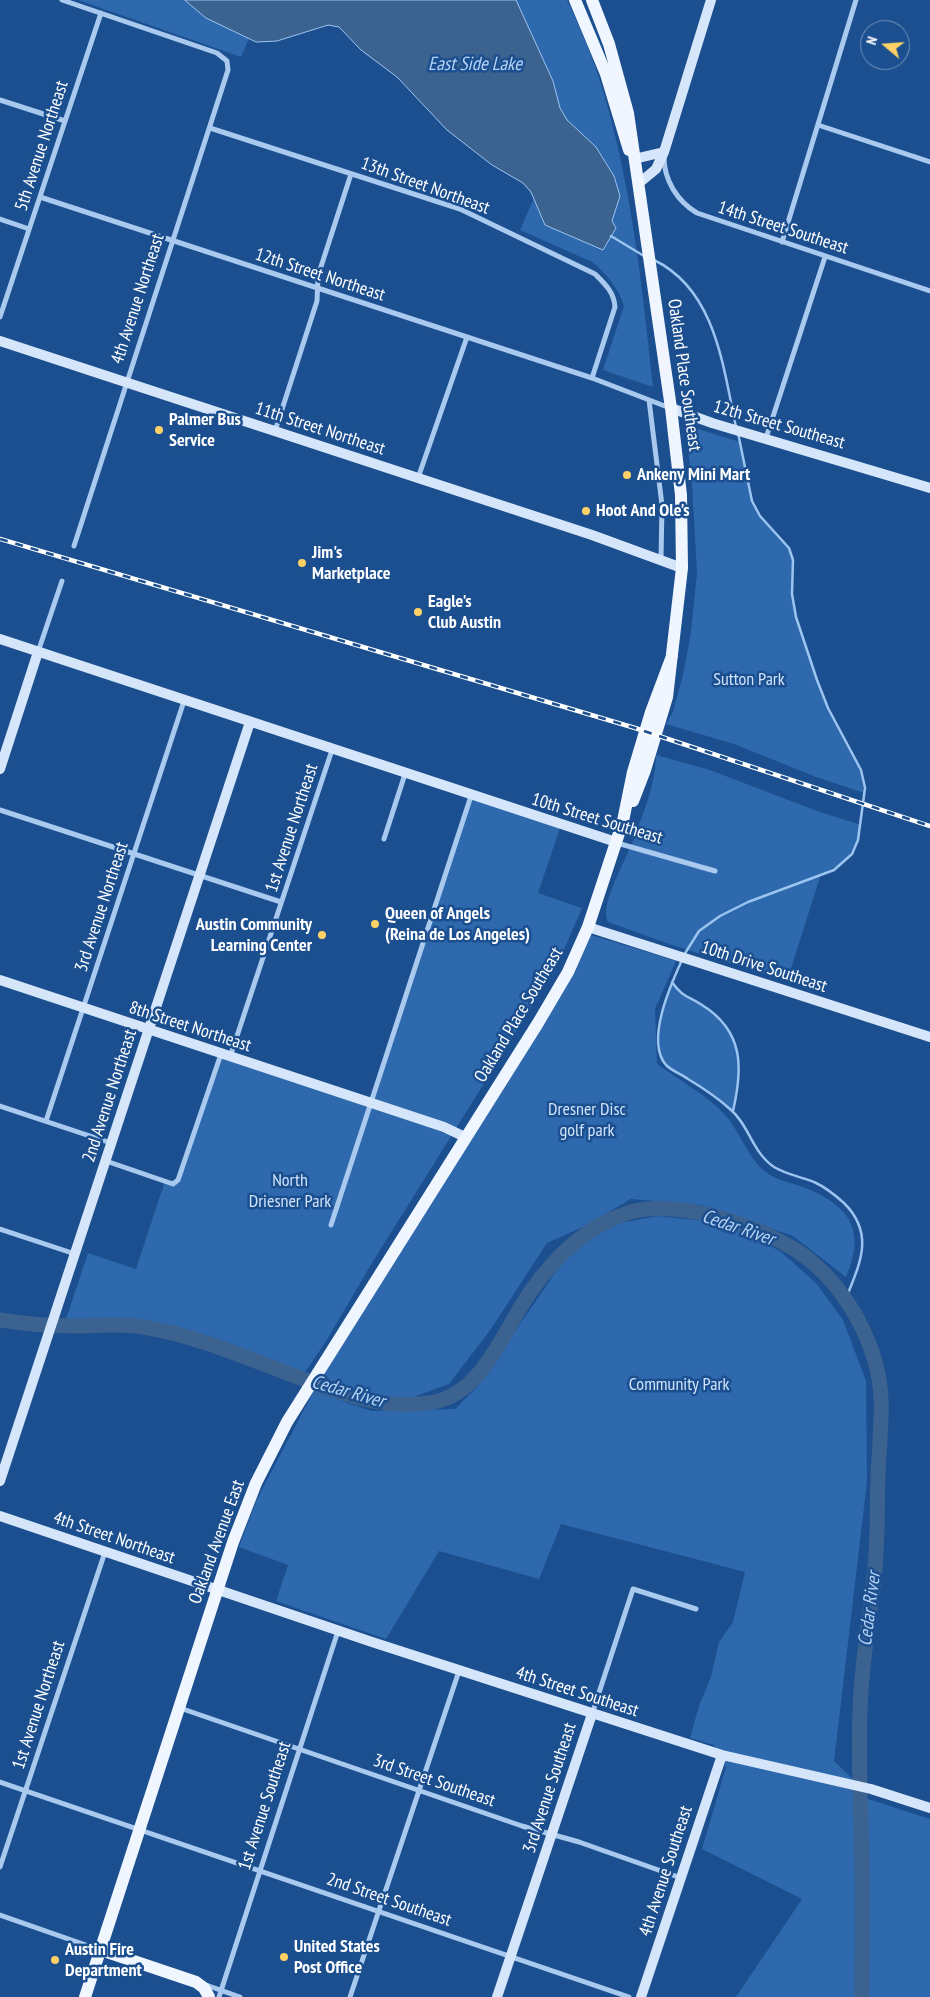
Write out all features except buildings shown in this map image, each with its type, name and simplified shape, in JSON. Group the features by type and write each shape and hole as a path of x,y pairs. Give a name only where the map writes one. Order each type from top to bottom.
{"main road":[{"path":"575,0 602,65 623,135 634,160"},
{"path":"592,0 618,71 628,113 634,160"},
{"name":"Oakland Place Southeast","path":"465,1137 559,987 588,927 623,821 645,770 667,697 682,568 681,495 672,408 634,160"},
{"name":"Oakland Avenue East","path":"85,1997 218,1591 256,1483 298,1404 465,1137"},
{"path":"100,1950 196,1982 214,1994"}],"street":[{"path":"62,0 101,13"},
{"path":"638,184 650,176 664,152 711,0"},
{"path":"782,242 856,0"},
{"name":"4th Avenue Northeast","path":"74,546 210,128 226,77 227,61 217,53 101,13"},
{"name":"5th Avenue Northeast","path":"0,317 101,13"},
{"path":"0,100 65,122"},
{"path":"818,125 930,160"},
{"name":"13th Street Northeast","path":"210,128 460,209 595,274 610,290 615,299 615,307 592,378"},
{"path":"634,160 664,152"},
{"name":"14th Street Southeast","path":"664,152 664,166 671,185 678,197 691,210 710,219 930,291"},
{"path":"274,431 317,301 318,276 351,174"},
{"name":"12th Street Northeast","path":"40,197 592,378"},
{"path":"0,219 29,229"},
{"path":"766,438 824,257"},
{"path":"418,478 467,337"},
{"name":"11th Street Northeast","path":"0,341 544,519 682,568"},
{"name":"12th Street Southeast","path":"592,378 712,423 930,488"},
{"path":"649,400 662,504 661,560"},
{"path":"0,769 62,581"},
{"name":"10th Street Southeast","path":"0,639 471,796 715,872"},
{"name":"3rd Avenue Northeast","path":"46,1121 184,701"},
{"name":"2nd Avenue Northeast","path":"0,1481 250,722"},
{"name":"1st Avenue Northeast","path":"106,1161 173,1184 181,1175 281,902 332,750"},
{"path":"384,839 405,774"},
{"path":"331,1225 471,796"},
{"path":"0,810 281,902"},
{"name":"10th Drive Southeast","path":"588,927 930,1037"},
{"name":"8th Street Northeast","path":"0,980 149,1031 444,1127 465,1137"},
{"path":"0,1106 111,1143"},
{"path":"0,1229 75,1254"},
{"name":"4th Street Northeast","path":"0,1516 218,1591"},
{"name":"1st Avenue Northeast","path":"0,1867 104,1552"},
{"name":"3rd Avenue Southeast","path":"497,1997 633,1589 696,1609"},
{"name":"4th Street Southeast","path":"218,1591 459,1671 722,1755 889,1794 930,1808"},
{"name":"1st Avenue Southeast","path":"219,1997 214,1994 258,1870 338,1631"},
{"path":"350,1997 459,1671"},
{"name":"3rd Street Southeast","path":"180,1708 681,1878"},
{"name":"4th Avenue Southeast","path":"641,1997 722,1755"},
{"name":"2nd Street Southeast","path":"0,1782 629,1997"},
{"path":"0,1914 100,1950"},
{"path":"214,1994 240,1997"}],"green space":[{"name":"East Side Lake","path":"78,0 567,0 585,40 596,71 611,118 620,156 640,271 653,387 603,370 624,306 619,294 607,276 592,262 520,230 534,198 523,183 492,165 447,130 397,77 361,50 339,27 328,25 270,42 256,42 249,38 241,57"},
{"name":"Sutton Park","path":"685,425 740,442 752,501 760,516 789,548 793,560 792,594 797,617 828,708 860,769 864,793 816,777 734,744 666,724 673,712 683,675 691,632 697,573 692,484"},
{"path":"656,755 710,770 817,811 861,825 856,842 848,856 837,866 821,874 787,981 672,945 608,922 606,914 607,904 646,807 654,776"},
{"name":"North Driesner Park","path":"471,796 561,825 538,893 582,908 555,970 372,1263 325,1343 301,1378 220,1346 178,1333 127,1325 64,1325 88,1253 136,1269 165,1181 173,1184 178,1180 221,1054 370,1104"},
{"name":"Dresner Disc golf park","path":"591,935 676,961 655,1009 657,1064 720,1110 732,1124 755,1161 767,1173 819,1194 842,1211 850,1221 854,1232 855,1245 846,1277 793,1236 701,1205 631,1199 583,1227 547,1243 491,1329 449,1384 411,1398 369,1397 319,1380"},
{"path":"672,982 682,993 716,1015 726,1026 733,1039 739,1065 733,1111 695,1083 672,1070 661,1057 658,1036 662,1012"},
{"name":"Community Park","path":"658,1216 705,1221 752,1235 781,1252 816,1283 843,1320 866,1381 867,1482 834,1761 857,1783 856,1795 930,1819 930,1997 736,1997 802,1899 702,1849 726,1767 714,1745 690,1738 699,1706 711,1677 719,1642 733,1622 745,1572 561,1524 539,1579 439,1551 386,1639 276,1601 288,1565 239,1547 257,1499 315,1389 347,1403 372,1411 455,1409 478,1386 563,1261 590,1238 620,1223"}],"water":[{"name":"East Side Lake","path":"185,0 516,0 553,81 560,108 567,120 596,147 614,176 620,196 612,221 616,228 603,250 545,225 531,192 523,183 492,165 447,130 397,77 361,50 339,27 328,25 277,41 256,42 206,18"}],"waterway":[{"path":"611,236 644,256"},
{"path":"654,260 675,273 691,290 704,310 721,356 736,427"},
{"path":"684,955 699,931 720,916 748,902 834,870 852,854 858,840 865,788 861,770 828,708 796,617 792,594 793,560 789,548 760,516 752,501 738,433"},
{"path":"682,960 662,1012 658,1042 660,1055 668,1067 705,1090 731,1110 742,1123 761,1154 774,1167 824,1187 844,1203 854,1215 860,1227 862,1250 845,1301"},
{"path":"672,982 682,993 716,1015 726,1026 733,1039 739,1065 733,1111"},
{"name":"Cedar River","path":"0,1320 57,1326 126,1325 143,1327 180,1335 216,1346 341,1393 377,1402 414,1404 434,1402 451,1396 466,1386 480,1373 531,1291 561,1255 598,1226 627,1213 642,1210 676,1209 728,1220 759,1231 803,1255 833,1283 857,1319 867,1338 874,1358 881,1399 876,1556 862,1674 860,1710 862,1997"}],"railway":[{"path":"0,539 635,728 930,826"}],"place":[{"name":"Palmer Bus Service","path":"159,430"},
{"name":"Ankeny Mini Mart","path":"627,475"},
{"name":"Hoot And Ole's","path":"586,511"},
{"name":"Jim's Marketplace","path":"302,563"},
{"name":"Eagle's Club Austin","path":"418,612"},
{"name":"Queen of Angels (Reina de Los Angeles)","path":"375,924"},
{"name":"Austin Community Learning Center","path":"322,935"},
{"name":"United States Post Office","path":"284,1957"},
{"name":"Austin Fire Department","path":"55,1960"}]}
